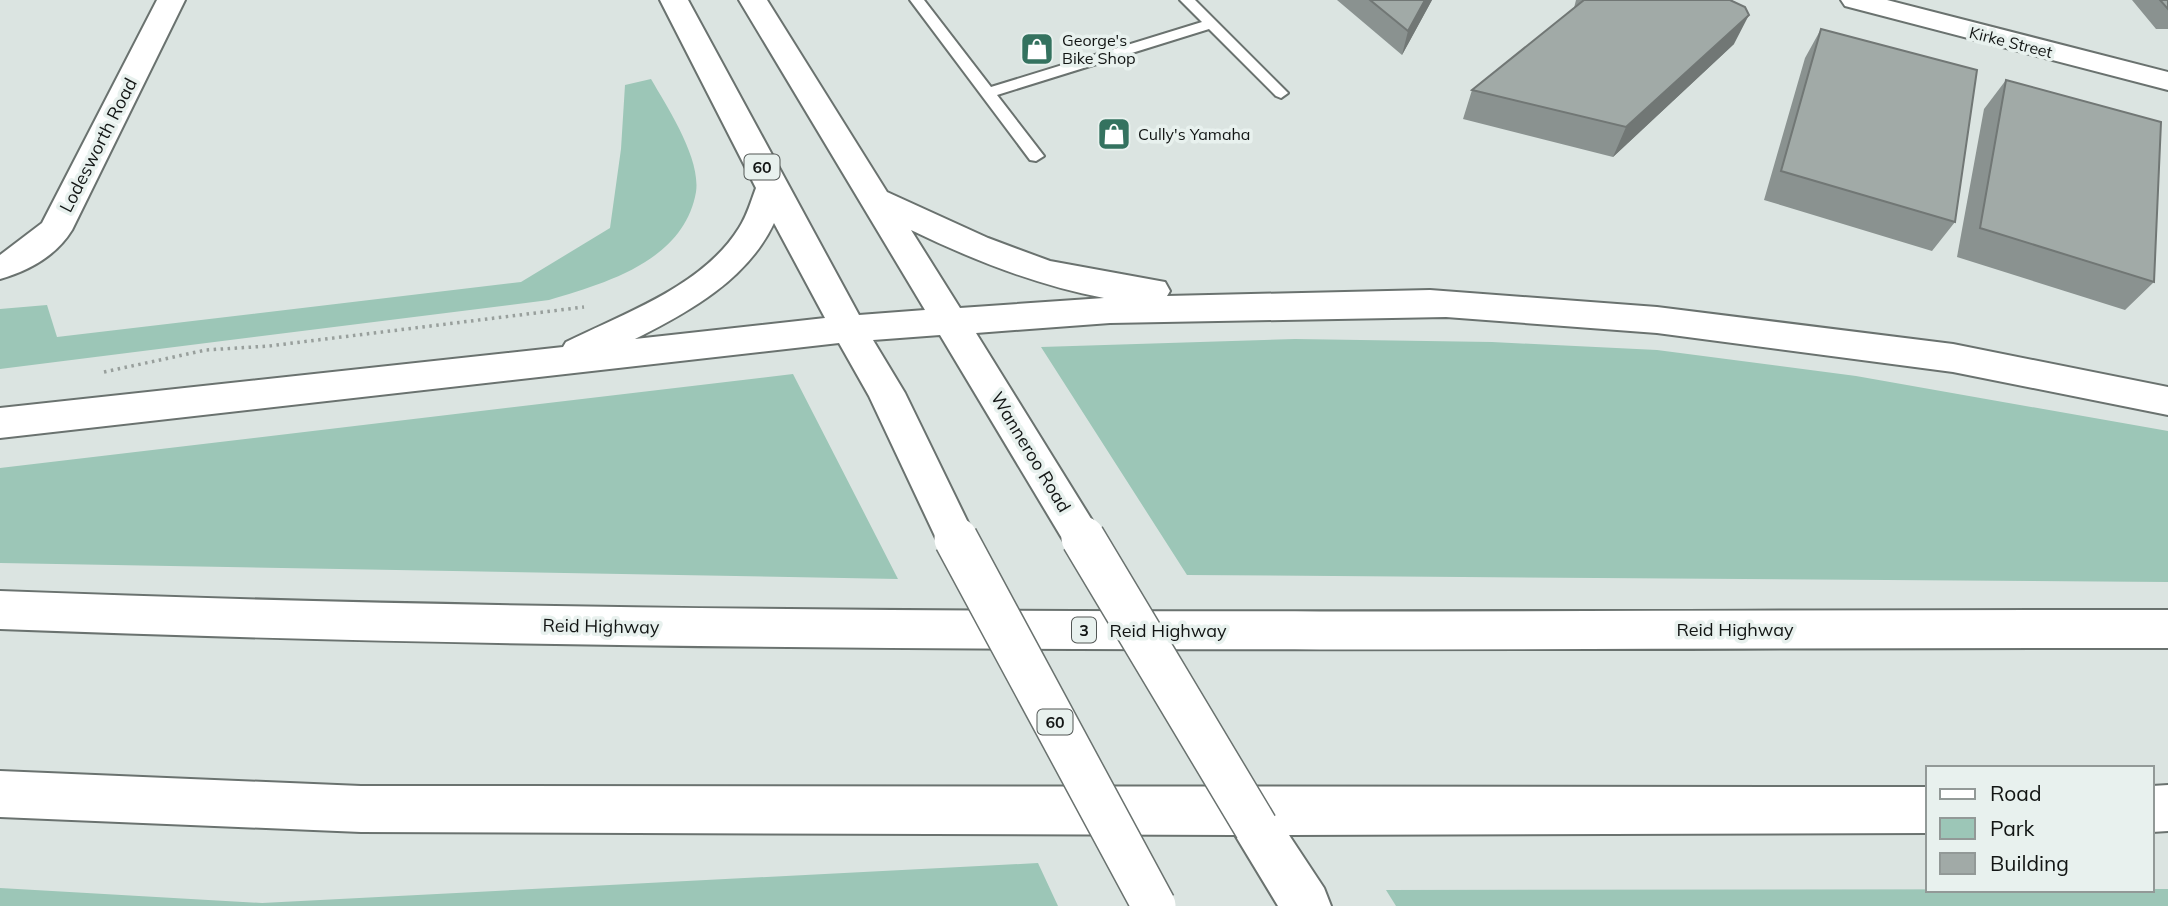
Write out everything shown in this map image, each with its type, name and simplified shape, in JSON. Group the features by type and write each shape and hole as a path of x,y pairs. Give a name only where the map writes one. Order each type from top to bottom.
{"main road":[{"name":"Lodesworth Road","path":"0,267 18,261 55,230 171,0"},
{"name":"60","path":"674,0 848,329 886,393 956,539 1154,906"},
{"name":"Wanneroo Road","path":"753,0 1306,906"},
{"name":"Kirke Street","path":"1855,0 2168,81"},
{"path":"558,361 682,298 718,273 752,234 773,187"},
{"path":"875,199 1004,260 1048,275 1143,290 1456,304 1657,320 1953,358 2168,401"},
{"path":"0,423 848,329 1110,310 1456,304"},
{"name":"Reid Highway","path":"0,610 219,620 838,630 2168,629"},
{"path":"0,794 361,809 1387,813 1926,810"},
{"path":"1256,827 1282,906"}],"lane":[{"path":"917,0 1035,156"},
{"path":"1187,0 1281,93"},
{"path":"987,93 1211,24"}],"path":[{"path":"100,373 206,350 269,346 594,305"}],"green space":[{"path":"651,79 674,118 688,149 696,179 696,192 689,216 676,236 659,252 617,277 549,300 0,369 0,309 47,305 57,337 521,282 610,228 621,149 625,85"},
{"path":"1295,339 1492,342 1657,350 1856,376 2168,431 2168,582 1187,575 1041,347"},
{"path":"793,374 898,579 0,563 0,468"},
{"path":"1038,863 1058,906 0,906 0,888 262,903"},
{"path":"2154,889 2168,889 2168,906 1396,906 1386,890 2154,892"}],"building":[{"path":"1370,0 1425,0 1408,31"},
{"path":"1584,0 1730,0 1745,7 1749,15 1626,127 1472,90"},
{"path":"2160,0 2168,0 2168,9"},
{"path":"1821,29 1977,70 1955,222 1781,171"},
{"path":"2006,80 2161,122 2154,282 1980,228"}],"place":[{"name":"George's Bike Shop","path":"1037,49"},
{"name":"Cully's Yamaha","path":"1114,134"}]}
